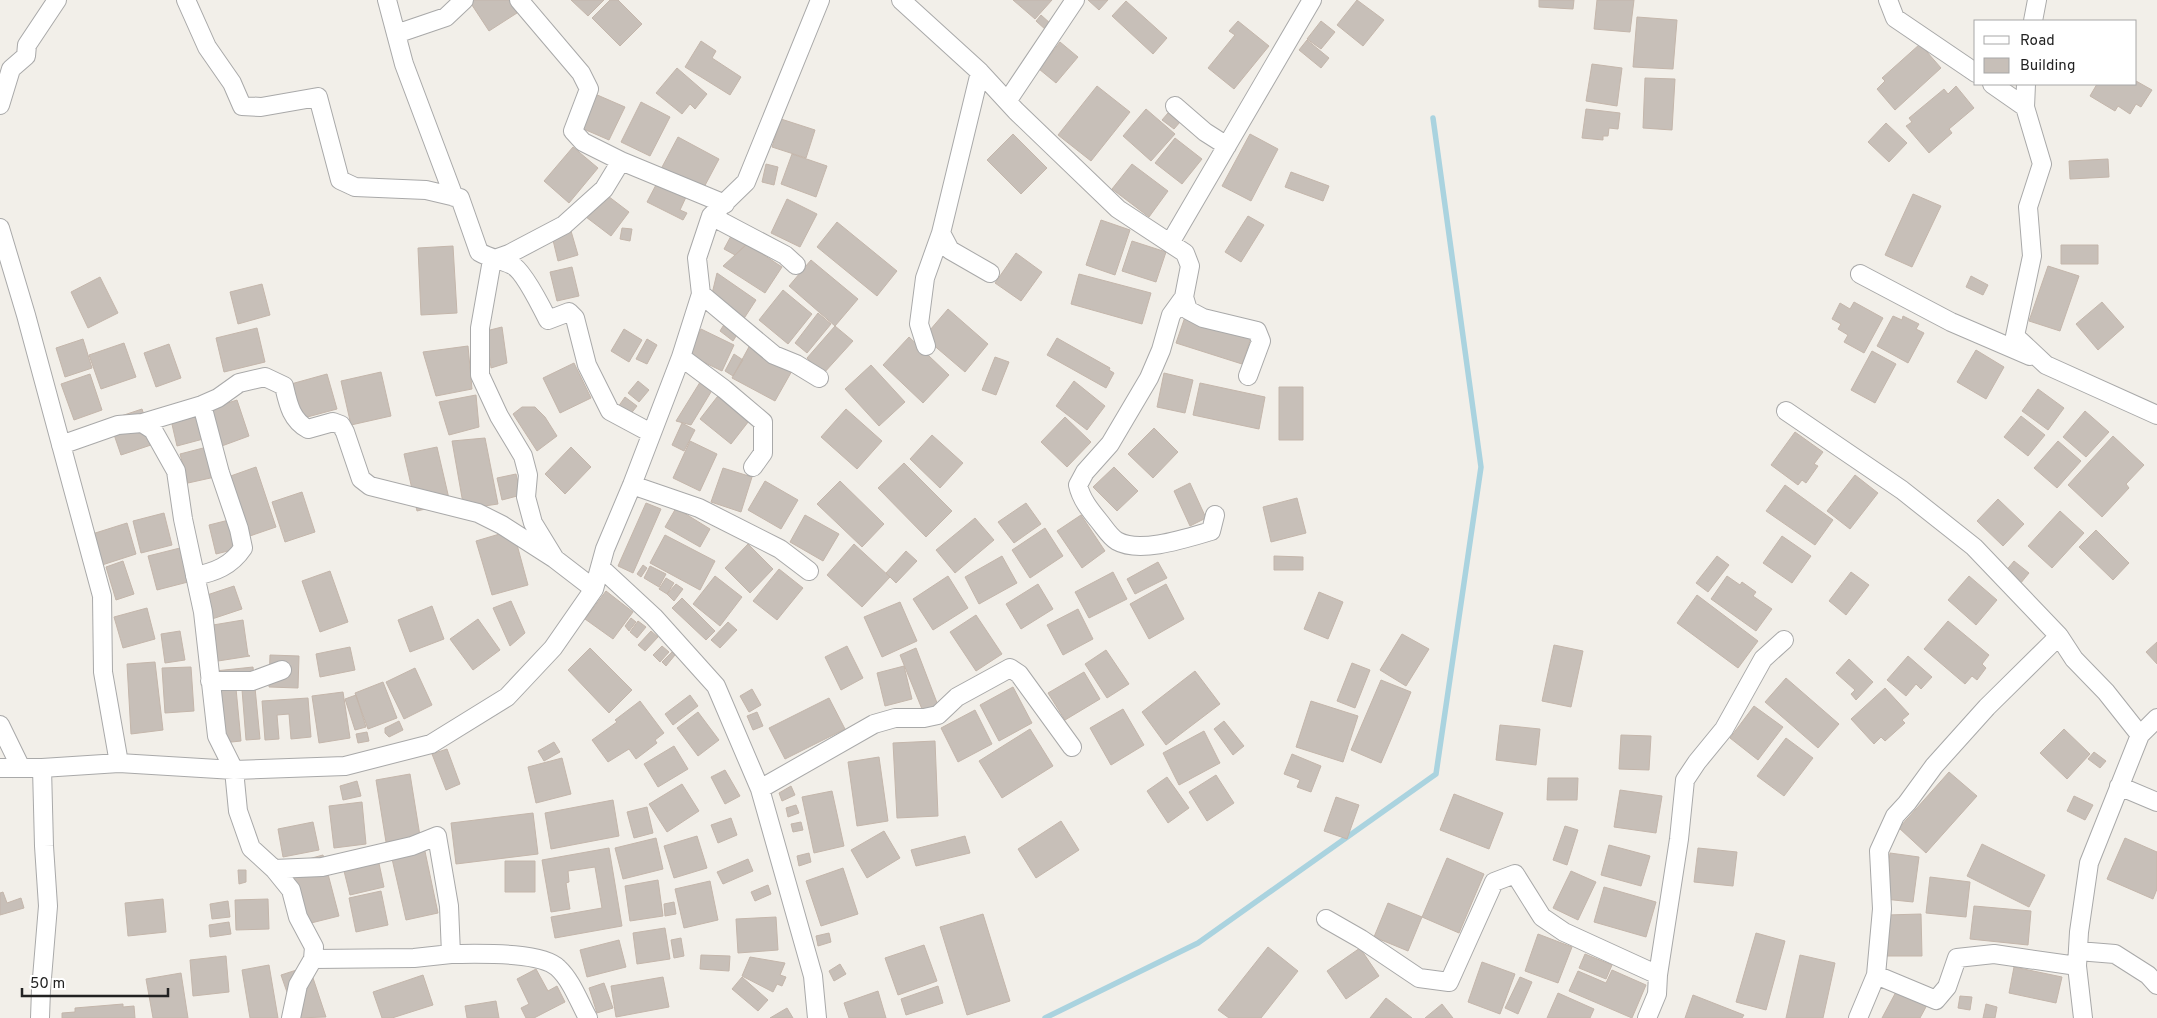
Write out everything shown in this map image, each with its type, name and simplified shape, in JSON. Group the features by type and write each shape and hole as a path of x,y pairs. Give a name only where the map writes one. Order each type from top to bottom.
{"street":[{"path":"0,105 11,69 26,56 27,45 57,0"},
{"path":"186,0 207,47 232,83 242,106 261,107 318,97 340,180 355,187 426,190 460,198 479,252 492,260 513,265 535,295 548,320 569,312 575,318 586,365 610,410 651,433"},
{"path":"387,0 404,64 454,197"},
{"path":"396,34 446,17 464,0"},
{"path":"519,0 581,73 589,89 573,131 583,142 621,161 725,204"},
{"path":"0,768 42,768 119,763 234,770 345,766 431,744 507,697 553,648 594,590 605,549 632,485 680,357 701,294 697,258 711,216 746,182 820,0"},
{"path":"902,0 980,72 1008,100 1016,111 1118,209 1185,253 1190,266 1184,296 1172,315 1161,350 1149,378 1110,444 1085,472 1078,486 1081,496 1103,526 1116,541 1127,545 1162,544 1211,531 1215,515"},
{"path":"1008,100 1075,0"},
{"path":"1170,243 1312,0"},
{"path":"1888,0 1895,18 1974,72"},
{"path":"2033,20 2037,0"},
{"path":"926,346 919,324 925,278 941,233 980,72"},
{"path":"1994,85 2025,106"},
{"path":"2026,85 2025,106 2042,164 2028,207 2032,256 2015,336 2046,364"},
{"path":"1175,106 1205,132 1228,146"},
{"path":"492,260 508,254 564,225 604,189 621,161"},
{"path":"711,216 785,255 796,265"},
{"path":"0,228 26,315 102,596 104,672 119,763"},
{"path":"941,233 950,250 990,273"},
{"path":"492,260 480,328 480,375 499,416 523,456 528,475 526,497 533,523 555,559"},
{"path":"1860,274 1951,322 2157,415"},
{"path":"701,294 774,355 796,364 818,378"},
{"path":"1184,296 1188,310 1203,318 1257,331 1261,341 1248,376"},
{"path":"680,357 724,389 763,422 763,453 753,467"},
{"path":"60,445 118,425 142,423 202,405 218,398 239,383 265,377 284,386 290,409 299,424 308,429 332,422 341,425 361,478 370,486 478,512 555,559 594,590"},
{"path":"195,576 215,572 236,559 243,548 202,405"},
{"path":"1786,411 1902,490 1974,547 2059,636 2074,659 2106,692 2140,735"},
{"path":"142,423 153,430 176,471 183,519 203,612 217,736 234,770 238,811 251,848 274,869 291,890 298,917 314,947 313,958 298,985 291,1018"},
{"path":"632,485 699,508 780,549 808,571"},
{"path":"600,567 654,617 716,686 760,789 813,976 818,1018"},
{"path":"1858,1018 1876,975 1882,909 1879,851 1895,816 1934,766 1987,707 2059,636"},
{"path":"1647,1018 1657,994 1658,975 1679,839 1685,780 1724,729 1763,660 1784,640"},
{"path":"760,789 874,724 895,718 924,718 938,715 958,698 1010,668 1019,674 1072,748"},
{"path":"210,682 252,682 282,670"},
{"path":"2084,1018 2077,958 2090,863 2140,735 2157,718"},
{"path":"0,725 21,768"},
{"path":"40,1018 40,990 48,906 42,768"},
{"path":"2119,786 2157,802"},
{"path":"274,869 329,866 412,846 437,836 449,906 451,954"},
{"path":"1326,919 1361,939 1419,978 1449,982 1494,882 1514,874 1542,917 1564,932 1658,975"},
{"path":"313,958 414,958 451,954 542,958 558,967 571,986 588,1018"},
{"path":"1876,975 1936,1000 1947,987 1957,958 1994,954 2077,958 2115,954 2148,975 2157,985"}],"building":[{"path":"473,0 509,0 517,13 489,31 470,2"},
{"path":"571,0 604,0 588,16"},
{"path":"610,0 618,0 642,24 620,46 592,18"},
{"path":"1013,0 1052,0 1035,19"},
{"path":"1088,0 1108,0 1099,10"},
{"path":"1357,0 1384,20 1363,46 1337,25"},
{"path":"1539,0 1574,0 1573,9 1539,7"},
{"path":"1597,0 1634,0 1630,32 1594,29"},
{"path":"1126,1 1167,38 1153,54 1112,16"},
{"path":"1041,15 1051,24 1046,30 1036,21"},
{"path":"1637,17 1677,20 1673,69 1633,67"},
{"path":"1238,21 1269,46 1234,89 1208,68 1235,35 1229,31"},
{"path":"1321,21 1335,32 1321,49 1307,39"},
{"path":"1307,40 1329,58 1321,68 1299,50"},
{"path":"701,41 716,51 712,58 741,77 730,95 685,67"},
{"path":"1060,42 1078,57 1056,83 1039,69"},
{"path":"1920,44 1941,68 1895,110 1877,89 1885,81 1882,78"},
{"path":"1592,64 1622,68 1617,106 1586,101"},
{"path":"677,68 707,94 695,109 690,104 682,114 656,93"},
{"path":"1645,78 1675,79 1672,130 1643,128"},
{"path":"2137,82 2152,90 2141,107 2136,104 2130,114 2118,106 2115,111 2090,96 2096,85 2137,85"},
{"path":"1097,86 1130,112 1091,161 1058,135"},
{"path":"1956,86 1974,108 1949,129 1952,133 1929,153 1906,126 1912,122 1909,118 1944,89 1948,94"},
{"path":"595,94 625,107 609,140 579,127"},
{"path":"641,102 670,117 650,156 621,142"},
{"path":"1146,109 1175,134 1151,161 1123,136"},
{"path":"1586,109 1620,113 1618,129 1609,128 1608,136 1603,136 1603,140 1582,138"},
{"path":"1168,113 1180,122 1174,129 1162,120"},
{"path":"781,119 815,130 806,158 772,147"},
{"path":"1886,123 1907,143 1889,162 1868,142"},
{"path":"1013,134 1047,168 1021,194 987,160"},
{"path":"1250,134 1278,149 1251,201 1222,186"},
{"path":"678,137 719,159 702,191 661,169"},
{"path":"1175,138 1202,159 1182,184 1155,163"},
{"path":"573,147 598,168 569,203 544,181"},
{"path":"792,154 827,166 816,197 781,184"},
{"path":"2108,159 2109,177 2070,179 2069,161"},
{"path":"766,164 778,167 774,185 762,182"},
{"path":"1132,164 1168,191 1149,217 1112,189"},
{"path":"1291,172 1329,186 1323,201 1285,187"},
{"path":"658,181 687,195 680,210 687,213 683,220 647,202"},
{"path":"604,193 629,212 611,236 586,217"},
{"path":"1913,194 1941,206 1912,267 1885,255"},
{"path":"787,199 817,214 800,247 771,233"},
{"path":"1248,216 1264,225 1241,262 1225,252"},
{"path":"1101,220 1130,230 1115,275 1086,265"},
{"path":"837,222 897,271 877,296 817,247"},
{"path":"622,228 632,229 630,241 620,239"},
{"path":"571,231 578,255 558,261 552,236"},
{"path":"731,236 747,244 735,255 724,249"},
{"path":"1132,241 1166,252 1156,282 1122,271"},
{"path":"747,244 782,267 765,293 723,266"},
{"path":"2061,245 2098,245 2098,264 2061,264"},
{"path":"453,246 457,313 421,315 418,248"},
{"path":"1016,253 1042,272 1021,301 995,283"},
{"path":"811,260 858,299 835,326 789,286"},
{"path":"2048,266 2079,276 2060,331 2029,321"},
{"path":"572,267 579,296 557,301 550,272"},
{"path":"717,273 756,300 743,320 711,298"},
{"path":"1079,274 1151,293 1142,324 1071,304"},
{"path":"1971,276 1988,285 1983,295 1966,287"},
{"path":"100,277 118,313 88,328 71,292"},
{"path":"262,284 270,315 238,324 230,292"},
{"path":"783,290 812,314 788,344 759,320"},
{"path":"1854,302 1883,318 1864,353 1844,342 1848,335 1838,329 1841,324 1832,319 1840,303 1850,309"},
{"path":"2102,302 2124,327 2098,350 2076,324"},
{"path":"948,309 988,344 965,372 924,337"},
{"path":"818,313 831,324 807,353 795,343"},
{"path":"1893,316 1902,320 1903,316 1919,324 1916,329 1924,333 1908,363 1877,346"},
{"path":"1185,317 1251,338 1242,364 1176,343"},
{"path":"725,323 738,333 733,341 720,331"},
{"path":"835,326 853,341 823,374 807,358"},
{"path":"502,327 507,363 491,368 486,331"},
{"path":"257,328 265,362 224,372 216,338"},
{"path":"624,329 642,340 629,362 611,351"},
{"path":"701,329 734,345 722,371 689,355"},
{"path":"909,337 949,375 923,403 883,365"},
{"path":"1057,338 1110,368 1109,370 1114,373 1106,388 1047,355"},
{"path":"83,339 92,368 65,377 56,348"},
{"path":"647,339 657,345 647,364 636,359"},
{"path":"124,343 136,377 101,389 89,355"},
{"path":"169,344 181,378 156,387 144,353"},
{"path":"750,345 793,369 775,401 732,378"},
{"path":"468,346 472,389 436,396 423,352"},
{"path":"1976,350 2004,367 1986,399 1957,382"},
{"path":"1872,351 1896,364 1875,403 1851,390"},
{"path":"734,354 743,360 733,376 725,371"},
{"path":"995,357 1009,362 996,395 982,390"},
{"path":"574,363 591,398 560,413 543,378"},
{"path":"871,365 905,402 879,426 845,389"},
{"path":"381,372 391,416 351,425 341,381"},
{"path":"1164,373 1193,380 1185,413 1157,407"},
{"path":"90,374 102,410 74,420 61,384"},
{"path":"327,374 337,409 300,419 291,384"},
{"path":"702,379 714,387 691,425 676,421"},
{"path":"638,381 649,390 639,402 628,393"},
{"path":"1074,381 1105,406 1087,430 1056,406"},
{"path":"1200,383 1265,397 1259,429 1193,415"},
{"path":"1279,387 1303,387 1303,440 1279,440"},
{"path":"2038,389 2064,408 2048,430 2022,411"},
{"path":"721,392 752,417 731,444 700,419"},
{"path":"476,395 479,427 449,435 439,402"},
{"path":"625,397 637,406 629,416 618,407"},
{"path":"237,400 249,436 219,447 206,410"},
{"path":"522,407 535,407 545,417 557,436 537,451 513,414"},
{"path":"142,409 154,444 121,455 109,420"},
{"path":"846,409 882,441 857,469 821,437"},
{"path":"2085,411 2109,432 2086,457 2063,437"},
{"path":"200,412 207,438 177,446 171,420"},
{"path":"2021,416 2045,435 2028,456 2004,437"},
{"path":"1065,417 1091,442 1067,467 1041,442"},
{"path":"682,423 695,430 684,451 672,445"},
{"path":"1154,428 1178,452 1153,478 1128,454"},
{"path":"1795,432 1823,452 1814,464 1818,466 1806,483 1802,480 1798,485 1771,465"},
{"path":"932,435 963,463 940,488 910,459"},
{"path":"2113,436 2144,465 2126,484 2129,488 2102,517 2068,485"},
{"path":"485,438 498,504 464,509 452,441"},
{"path":"690,441 717,454 700,491 673,478"},
{"path":"2058,441 2081,461 2057,488 2034,468"},
{"path":"207,447 215,477 188,483 180,454"},
{"path":"437,447 450,503 417,511 404,454"},
{"path":"571,447 591,467 565,494 545,474"},
{"path":"904,463 952,511 926,537 878,488"},
{"path":"256,467 276,527 244,538 225,478"},
{"path":"1114,467 1138,491 1117,511 1093,487"},
{"path":"723,468 752,477 741,512 711,502"},
{"path":"516,474 521,495 502,500 497,478"},
{"path":"1855,475 1878,493 1850,529 1827,511"},
{"path":"765,481 798,500 781,529 748,510"},
{"path":"840,481 884,524 862,547 817,504"},
{"path":"1190,483 1206,518 1190,526 1174,491"},
{"path":"1785,485 1833,520 1815,545 1766,511"},
{"path":"302,492 315,532 285,542 272,502"},
{"path":"1297,498 1306,533 1271,542 1263,507"},
{"path":"1998,499 2024,524 2003,546 1977,521"},
{"path":"646,503 661,509 633,573 618,566"},
{"path":"1026,503 1041,524 1014,543 998,522"},
{"path":"676,508 710,529 700,547 665,527"},
{"path":"2060,511 2084,533 2052,568 2028,546"},
{"path":"164,513 172,545 141,553 133,521"},
{"path":"805,515 839,534 823,561 790,542"},
{"path":"1081,515 1105,551 1082,568 1057,531"},
{"path":"975,518 994,540 955,573 936,550"},
{"path":"229,520 236,549 216,554 209,525"},
{"path":"127,523 136,554 99,566 89,535"},
{"path":"1045,528 1063,556 1030,578 1012,550"},
{"path":"513,530 528,585 492,595 476,541"},
{"path":"2096,530 2129,563 2113,580 2079,547"},
{"path":"665,535 715,561 700,590 650,563"},
{"path":"1782,536 1811,556 1792,583 1763,563"},
{"path":"748,544 773,569 750,593 725,568"},
{"path":"854,544 890,577 862,607 827,575"},
{"path":"180,548 188,582 157,590 148,556"},
{"path":"906,551 917,561 896,583 886,573"},
{"path":"1002,556 1017,583 979,604 965,577"},
{"path":"1274,556 1303,557 1303,570 1274,570"},
{"path":"1717,556 1729,565 1708,592 1696,583"},
{"path":"123,561 134,594 116,600 106,567"},
{"path":"2014,561 2029,573 2020,584 2005,572"},
{"path":"1158,562 1167,578 1135,594 1127,579"},
{"path":"643,565 647,568 641,577 637,574"},
{"path":"650,566 666,574 659,587 644,578"},
{"path":"779,569 803,588 777,620 753,601"},
{"path":"330,571 348,622 320,632 302,581"},
{"path":"1113,572 1127,599 1089,618 1075,592"},
{"path":"1851,572 1869,585 1846,615 1829,601"},
{"path":"715,576 742,597 720,626 693,604"},
{"path":"948,576 968,608 933,630 913,599"},
{"path":"1727,576 1740,585 1742,582 1756,592 1753,596 1772,609 1756,631 1711,599"},
{"path":"1969,576 1997,600 1976,625 1948,600"},
{"path":"666,578 674,583 667,594 659,589"},
{"path":"676,584 683,589 674,601 667,594"},
{"path":"1038,584 1053,609 1021,629 1006,604"},
{"path":"1166,584 1184,619 1149,639 1130,604"},
{"path":"234,586 242,609 212,619 204,596"},
{"path":"606,591 633,612 613,639 585,619"},
{"path":"1319,592 1343,602 1328,639 1304,629"},
{"path":"1697,595 1758,641 1738,668 1677,623"},
{"path":"682,598 715,631 706,640 672,608"},
{"path":"511,601 525,633 510,646 493,608"},
{"path":"900,602 917,641 882,657 864,617"},
{"path":"432,606 444,639 410,652 398,620"},
{"path":"147,608 155,639 123,648 114,617"},
{"path":"1078,609 1093,639 1063,655 1047,625"},
{"path":"976,615 1002,654 976,671 950,632"},
{"path":"631,618 636,622 629,631 625,626"},
{"path":"478,619 500,650 473,670 450,639"},
{"path":"243,620 248,655 250,656 218,661 213,625"},
{"path":"638,621 646,627 637,638 630,632"},
{"path":"1948,621 1989,655 1982,664 1986,668 1977,680 1972,676 1965,684 1924,649"},
{"path":"728,622 737,630 720,648 711,640"},
{"path":"180,631 185,660 165,663 161,634"},
{"path":"651,631 658,637 645,651 638,645"},
{"path":"1402,634 1429,649 1406,686 1380,670"},
{"path":"2157,642 2157,664 2146,652"},
{"path":"1554,645 1583,651 1571,707 1542,701"},
{"path":"662,646 669,652 660,662 653,655"},
{"path":"847,646 863,678 841,690 825,657"},
{"path":"350,647 355,670 320,677 316,654"},
{"path":"590,648 632,690 609,713 568,670"},
{"path":"916,648 939,708 924,714 900,655"},
{"path":"1106,650 1129,684 1107,698 1085,664"},
{"path":"672,652 675,655 666,666 662,662"},
{"path":"270,655 299,656 298,688 269,687"},
{"path":"1908,656 1932,677 1921,689 1916,684 1906,696 1887,680"},
{"path":"1849,659 1873,682 1856,700 1851,694 1855,690 1836,673"},
{"path":"155,662 163,730 131,734 127,664"},
{"path":"1352,663 1370,670 1355,708 1337,701"},
{"path":"904,666 912,699 885,706 877,673"},
{"path":"191,667 194,711 165,713 162,668"},
{"path":"253,667 260,739 246,740 241,677 235,678 241,741 222,743 215,671"},
{"path":"415,668 432,705 404,719 386,682"},
{"path":"1195,671 1220,704 1166,745 1142,712"},
{"path":"1084,672 1100,699 1065,720 1048,693"},
{"path":"1786,678 1839,724 1818,748 1765,702"},
{"path":"1381,680 1411,692 1381,763 1351,750"},
{"path":"383,682 397,718 368,729 355,693"},
{"path":"1013,687 1032,723 999,741 980,705"},
{"path":"1885,688 1909,714 1902,720 1905,723 1885,741 1881,737 1874,744 1851,719"},
{"path":"752,689 761,705 749,712 740,696"},
{"path":"343,692 350,738 319,743 312,696"},
{"path":"356,695 366,727 355,730 345,699"},
{"path":"690,695 698,706 673,725 665,714"},
{"path":"308,698 311,737 291,739 289,714 277,715 279,739 265,740 262,701"},
{"path":"829,698 845,729 785,759 769,728"},
{"path":"640,701 664,733 655,740 657,743 636,759 629,749 608,762 592,740 617,722 615,720"},
{"path":"1311,701 1358,716 1343,762 1296,747"},
{"path":"1754,706 1783,727 1758,760 1730,738"},
{"path":"1123,709 1144,745 1111,765 1090,728"},
{"path":"975,710 992,744 958,762 941,728"},
{"path":"698,712 719,740 698,756 677,728"},
{"path":"757,712 763,726 753,730 747,716"},
{"path":"399,721 403,730 389,737 385,733 385,728"},
{"path":"1224,721 1244,746 1233,755 1214,729"},
{"path":"1500,725 1540,729 1536,765 1496,760"},
{"path":"1030,729 1053,766 1002,798 979,761"},
{"path":"2064,729 2090,754 2067,779 2040,753"},
{"path":"1204,731 1220,763 1179,785 1163,753"},
{"path":"367,732 369,741 358,743 356,734"},
{"path":"1621,735 1651,736 1649,770 1619,769"},
{"path":"1786,738 1813,758 1784,796 1757,776"},
{"path":"935,741 938,816 897,818 893,743"},
{"path":"554,742 560,752 544,761 538,751"},
{"path":"674,746 688,769 658,787 644,764"},
{"path":"447,749 460,784 446,790 432,754"},
{"path":"2094,752 2106,761 2100,768 2088,759"},
{"path":"1292,754 1321,766 1311,792 1297,787 1300,780 1284,774"},
{"path":"879,757 888,821 857,826 848,762"},
{"path":"562,758 571,794 536,803 528,767"},
{"path":"725,770 740,796 725,804 711,777"},
{"path":"1949,772 1977,796 1926,853 1899,828"},
{"path":"410,774 420,836 386,842 376,780"},
{"path":"1216,775 1234,803 1207,821 1189,792"},
{"path":"1167,777 1189,808 1168,823 1147,791"},
{"path":"1548,778 1578,778 1577,800 1547,800"},
{"path":"357,781 361,796 343,800 340,786"},
{"path":"682,784 699,811 667,832 649,804"},
{"path":"791,786 795,795 782,801 779,793"},
{"path":"1620,790 1662,796 1656,833 1614,827"},
{"path":"832,791 844,846 814,853 802,797"},
{"path":"1454,794 1503,813 1489,849 1440,830"},
{"path":"2074,796 2093,805 2085,820 2067,811"},
{"path":"1336,797 1359,805 1347,839 1324,831"},
{"path":"613,800 619,836 551,849 545,813"},
{"path":"362,802 366,844 334,848 329,806"},
{"path":"796,805 799,813 788,817 786,808"},
{"path":"647,807 653,833 634,838 627,812"},
{"path":"533,813 538,854 456,864 451,823"},
{"path":"731,818 737,835 718,843 711,825"},
{"path":"1061,821 1079,850 1036,878 1018,849"},
{"path":"313,822 319,850 283,857 278,829"},
{"path":"801,822 803,830 793,832 791,824"},
{"path":"1565,826 1578,830 1567,865 1553,860"},
{"path":"884,831 900,858 867,878 851,850"},
{"path":"697,836 707,868 674,878 664,846"},
{"path":"965,836 970,853 916,866 911,850"},
{"path":"656,838 663,869 623,879 615,848"},
{"path":"2125,838 2157,852 2157,889 2153,899 2107,879"},
{"path":"423,842 438,913 406,920 390,850"},
{"path":"1982,844 2045,875 2029,907 1967,876"},
{"path":"1609,845 1650,856 1641,886 1601,875"},
{"path":"609,848 622,926 555,938 551,917 602,908 595,867 568,871 569,882 566,883 570,909 551,912 542,860"},
{"path":"1698,848 1737,852 1733,886 1694,882"},
{"path":"809,853 811,862 799,866 797,856"},
{"path":"1890,853 1919,857 1913,902 1884,899"},
{"path":"377,854 384,887 350,895 342,863"},
{"path":"323,855 339,916 307,924 290,864"},
{"path":"1447,858 1484,874 1459,933 1422,917"},
{"path":"748,859 753,871 723,884 717,872"},
{"path":"505,861 535,861 535,892 505,892"},
{"path":"843,868 858,914 821,926 806,881"},
{"path":"238,870 246,870 246,882 239,884"},
{"path":"1571,871 1596,882 1578,920 1553,908"},
{"path":"1930,877 1970,882 1966,917 1926,913"},
{"path":"658,880 663,916 630,921 625,886"},
{"path":"710,881 718,920 684,928 675,889"},
{"path":"768,885 771,894 755,901 751,892"},
{"path":"1604,887 1656,902 1646,937 1594,922"},
{"path":"381,891 388,925 356,932 349,898"},
{"path":"3,892 7,903 21,898 24,908 0,915 0,893"},
{"path":"163,899 166,932 128,936 125,903"},
{"path":"268,899 269,929 236,930 235,900"},
{"path":"228,901 230,917 212,919 210,904"},
{"path":"674,902 676,914 665,916 664,904"},
{"path":"1388,903 1422,917 1408,951 1374,937"},
{"path":"1974,906 2031,911 2028,945 1970,939"},
{"path":"983,914 1010,1001 967,1015 940,927"},
{"path":"1921,914 1922,956 1887,956 1887,915"},
{"path":"776,917 778,950 738,953 736,919"},
{"path":"229,922 231,934 210,937 209,925"},
{"path":"665,928 670,959 637,964 633,933"},
{"path":"829,933 831,942 818,946 816,936"},
{"path":"1756,933 1785,941 1766,1010 1736,1002"},
{"path":"1538,934 1572,947 1558,983 1525,971"},
{"path":"681,938 684,956 674,958 671,940"},
{"path":"619,940 626,967 587,977 580,950"},
{"path":"924,945 937,981 898,995 885,958"},
{"path":"1268,947 1298,971 1261,1018 1229,1018 1218,1010"},
{"path":"1360,948 1379,976 1346,999 1327,971"},
{"path":"1585,954 1612,965 1606,979 1579,968"},
{"path":"701,955 730,956 729,971 700,969"},
{"path":"1800,955 1835,963 1823,1018 1786,1018"},
{"path":"226,956 229,992 193,996 190,960"},
{"path":"750,957 785,963 780,975 786,977 782,986 777,984 773,992 742,976"},
{"path":"1482,962 1515,974 1500,1014 1468,1002"},
{"path":"840,964 846,974 834,981 829,971"},
{"path":"269,965 278,1018 250,1018 242,970"},
{"path":"309,966 326,1017 296,1018 281,975"},
{"path":"2014,967 2062,977 2056,1003 2009,993"},
{"path":"536,969 548,991 557,986 565,1002 534,1018 526,1018 521,1008 529,1004 517,979"},
{"path":"1612,970 1646,985 1632,1018 1569,991 1578,971 1606,983"},
{"path":"181,973 188,1018 153,1018 146,979"},
{"path":"423,975 433,1005 392,1018 382,1018 373,992"},
{"path":"663,977 669,1007 616,1017 611,986"},
{"path":"742,977 768,1000 758,1011 732,989"},
{"path":"1520,977 1532,982 1518,1014 1505,1008"},
{"path":"604,983 613,1008 597,1013 589,988"},
{"path":"938,986 943,1003 906,1015 901,999"},
{"path":"1897,990 1927,1005 1920,1018 1882,1018"},
{"path":"878,991 886,1018 849,1018 844,1003"},
{"path":"1558,993 1594,1009 1590,1018 1547,1018"},
{"path":"1693,995 1744,1015 1742,1018 1685,1018"},
{"path":"1960,996 1972,997 1970,1010 1958,1008"},
{"path":"1386,998 1412,1018 1370,1018"},
{"path":"496,1001 499,1018 467,1018 465,1006"},
{"path":"123,1004 123,1007 134,1006 135,1018 62,1018 62,1013 75,1012 75,1008"},
{"path":"1442,1004 1453,1018 1425,1018"},
{"path":"1986,1004 1997,1007 1995,1018 1983,1018"},
{"path":"787,1008 793,1018 770,1018"}],"waterway":[{"path":"1045,1018 1198,943 1436,774 1481,467 1433,118"}]}
